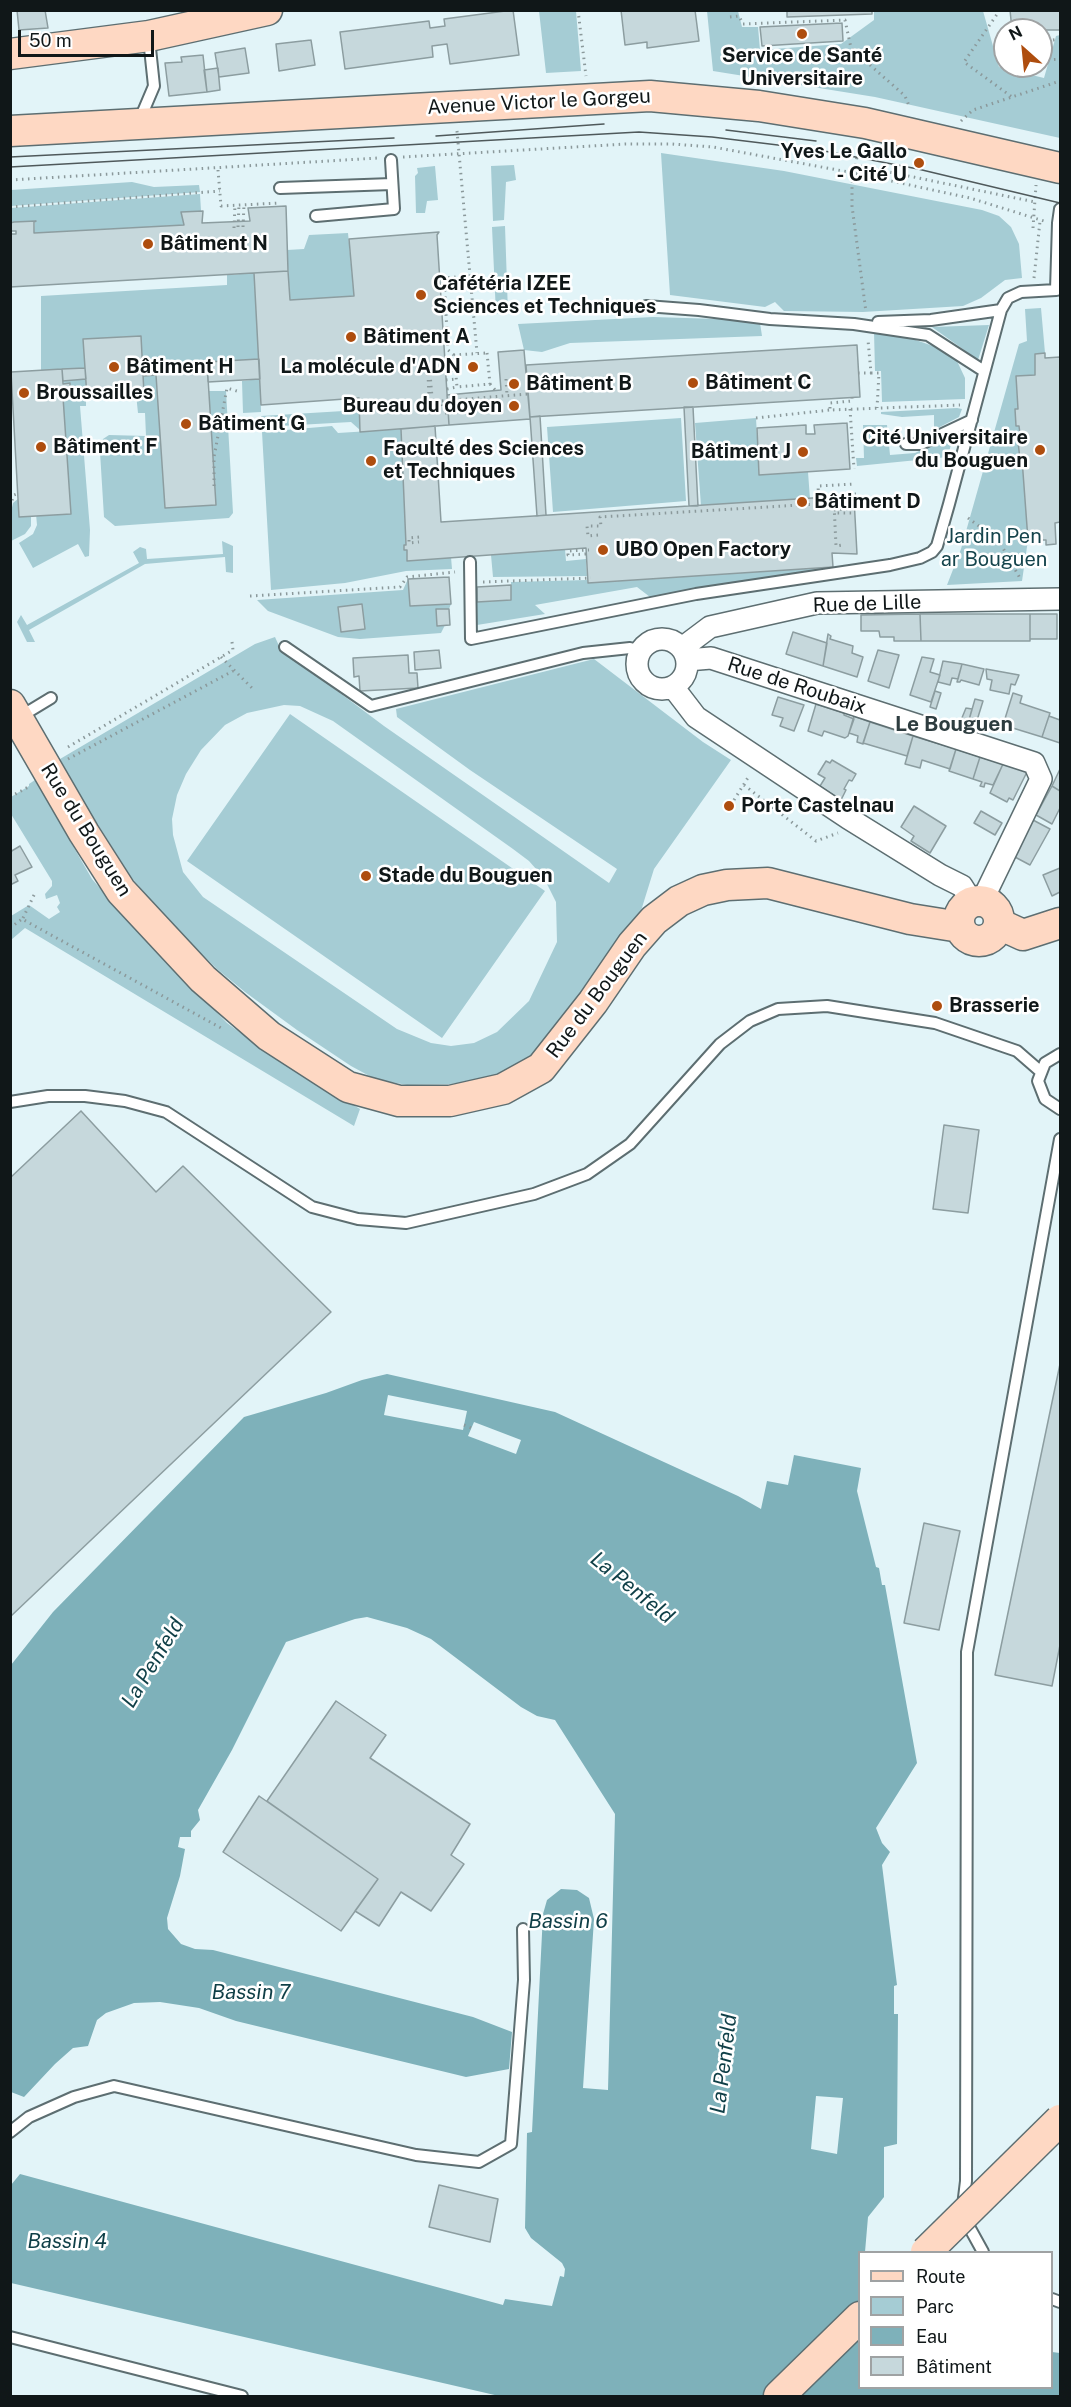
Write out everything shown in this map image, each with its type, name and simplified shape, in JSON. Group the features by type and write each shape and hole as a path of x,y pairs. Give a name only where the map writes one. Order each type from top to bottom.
{"street":[{"path":"10,54 148,36 267,10"},
{"name":"Avenue Victor le Gorgeu","path":"10,131 650,96 678,97 759,106 865,123 1048,174"},
{"name":"Rue de Lille","path":"685,654 710,627 817,603 1060,599"},
{"path":"663,639 676,643 685,654 687,671 683,679 673,687 654,688 643,680 637,664 647,644 663,639"},
{"name":"Rue de Roubaix","path":"685,654 711,658 1034,763 1041,779 987,918"},
{"path":"673,687 696,717 848,818 940,875 962,886 987,918"},
{"name":"Rue du Bouguen","path":"13,715 121,891 203,979 269,1036 348,1087 399,1101 450,1101 503,1089 541,1068 593,1002 632,945 654,920 679,901 702,890 727,885 768,883 910,919 987,918 1060,923"},
{"path":"928,2251 1060,2120"},
{"path":"779,2397 858,2319"}],"lane":[{"path":"138,123 154,86 148,36"},
{"path":"316,216 394,209 393,158"},
{"path":"280,188 392,183"},
{"path":"470,562 471,639 696,594 890,565 920,558 932,552 937,546 1001,310 1008,298 1021,292 1056,290 1060,209"},
{"path":"646,306 770,319 854,324 928,335 984,371"},
{"path":"854,324 931,320 1001,310"},
{"path":"906,444 921,444 972,420"},
{"path":"285,647 371,706 583,653 630,648 641,652"},
{"path":"13,715 51,698"},
{"path":"10,1102 48,1096 85,1096 125,1101 166,1112 312,1207 358,1219 406,1223 534,1194 587,1174 630,1144 720,1044 750,1021 778,1009 827,1006 935,1023 1017,1051 1040,1071"},
{"path":"1060,1054 1045,1063 1040,1071 1040,1091 1045,1099 1060,1109"},
{"path":"982,2251 962,2214 966,2181 967,1652 1060,1139"},
{"path":"10,2132 29,2117 74,2097 114,2086 416,2154 479,2162 511,2144 524,1980 523,1929"},
{"path":"10,2337 242,2397"}],"path":[{"path":"578,10 586,76"},
{"path":"1000,10 964,62 1012,97"},
{"path":"730,17 739,16 743,24 845,20 851,48 905,96 910,110"},
{"path":"1053,40 1060,39"},
{"path":"965,117 973,110 1060,81"},
{"path":"457,124 477,353"},
{"path":"10,180 626,144 672,144 712,147 854,173 970,198 1040,220 1058,223"},
{"path":"860,145 855,165 852,206 866,314"},
{"path":"855,165 1035,201"},
{"path":"218,170 221,206 279,203"},
{"path":"1033,228 1035,201 1048,174"},
{"path":"10,207 220,191"},
{"path":"237,205 238,227 244,205"},
{"path":"1033,292 1040,220"},
{"path":"470,276 444,278 448,350 454,355 487,352 490,384 496,391"},
{"path":"869,351 871,373"},
{"path":"454,355 457,387"},
{"path":"446,364 454,363"},
{"path":"446,371 455,370"},
{"path":"858,374 879,373 877,408"},
{"path":"429,374 430,397"},
{"path":"446,380 456,379"},
{"path":"506,380 507,398"},
{"path":"447,389 490,384"},
{"path":"214,486 214,457 227,388 240,392"},
{"path":"507,398 510,396 509,390"},
{"path":"442,406 441,401 507,398 517,392 528,394"},
{"path":"830,410 830,403 852,401 852,397"},
{"path":"448,402 507,398"},
{"path":"462,399 464,411"},
{"path":"495,399 495,409"},
{"path":"756,418 830,410 965,405"},
{"path":"490,411 501,407"},
{"path":"450,413 495,409"},
{"path":"850,409 854,468"},
{"path":"819,502 818,486 855,484"},
{"path":"10,506 14,495 19,493"},
{"path":"598,535 588,536 587,526 602,526 600,517 610,519 834,503 836,546 842,546 838,546 837,536 835,514 834,501 833,496 856,494"},
{"path":"834,510 852,508 852,513 835,514"},
{"path":"968,518 999,541 1022,581 1023,599"},
{"path":"419,537 409,538 409,543 419,542"},
{"path":"586,554 568,555 568,551 589,550"},
{"path":"250,596 400,587 407,577 455,572 473,582 591,578"},
{"path":"68,747 233,650 232,642"},
{"path":"220,657 252,688"},
{"path":"62,763 233,671"},
{"path":"734,800 744,785 816,841"},
{"path":"10,797 30,786"},
{"path":"10,928 22,919 35,893"},
{"path":"22,919 224,1030"},
{"path":"464,1425 471,1428"}],"green space":[{"path":"539,11 576,11 581,71 546,73"},
{"path":"707,11 738,11 742,27 758,27 760,50 841,44 874,20 874,11 983,11 993,46 993,78 1053,78 1053,46 1056,36 1060,35 1060,138 875,97 713,71"},
{"path":"661,153 784,171 982,210 999,216 1011,227 1019,244 1022,278 1005,280 981,298 963,306 863,312 784,311 775,302 765,307 670,295"},
{"path":"514,165 516,180 506,182 504,220 493,221 491,166"},
{"path":"435,166 438,200 427,201 425,213 416,213 415,176 418,173 417,168"},
{"path":"132,182 154,187 199,185 200,192 11,206 11,190"},
{"path":"200,194 201,211 181,212 184,225 34,233 35,221 11,223 11,208"},
{"path":"505,226 508,313 496,314 492,227"},
{"path":"348,233 354,296 290,300 287,250 304,249 309,235"},
{"path":"254,273 259,359 143,366 140,336 84,339 85,368 41,371 41,296 227,285 227,275"},
{"name":"Jardin Pen ar Bouguen","path":"1041,308 1045,353 1035,354 1035,375 1016,377 1018,409 1015,409 1015,416 1021,442 1018,442 1020,459 1022,459 1028,540 1022,581 947,585 961,549 1019,344 1027,341 1025,309"},
{"path":"653,317 751,320 760,323 762,336 570,343 542,352 524,350 518,324"},
{"path":"989,325 978,360 932,327"},
{"path":"874,332 904,336 933,346 957,361 965,378 965,399 882,402 881,371 875,371"},
{"path":"156,375 165,508 216,505 209,391 226,391 233,513 229,518 115,526 104,517 100,452 103,439 109,435 146,436 145,413 138,413 136,394 144,393 143,376"},
{"path":"86,379 86,406 80,406 90,530 89,556 85,557 78,544 33,568 19,543 33,534 37,525 36,514 63,397 70,396 70,384 63,384 63,381"},
{"path":"260,379 261,412 243,413 242,381"},
{"path":"962,409 959,417 934,430 934,415 902,417 881,414 881,412"},
{"path":"360,410 360,430 351,422 262,427 261,416"},
{"path":"681,418 686,501 553,512 547,427"},
{"path":"756,418 759,475 808,472 810,499 701,506 695,423"},
{"path":"863,425 887,425 890,455 915,453 953,435 948,457 857,466 856,458 864,458"},
{"path":"332,426 338,433 401,429 406,545 404,545 404,550 407,550 407,560 451,557 452,569 406,571 345,583 271,590 262,432"},
{"path":"19,498 31,516 31,526 25,534 11,541 11,512 13,503"},
{"path":"222,541 233,546 233,573 226,572 225,557 145,564 29,630 35,642 27,642 17,622 21,615 27,625 139,563 133,552 140,547 146,549 147,559 223,554"},
{"path":"565,549 566,561 586,559 587,576 493,577 491,555"},
{"path":"833,567 650,597 637,587 535,605 545,614 477,625 477,602 511,600 511,582 587,580 588,583"},
{"path":"408,579 410,606 451,604 449,609 436,610 437,625 445,625 441,633 360,639 338,637 268,611 257,600 403,590"},
{"path":"275,637 280,648 384,726 609,883 617,869 470,770 397,717 396,709 594,659 703,742 731,760 654,869 640,914 544,1046 523,1065 492,1081 407,1085 375,1079 297,1030 217,969 172,925 131,877 80,796 60,759 255,644","holes":["284,705 300,706 333,721 513,849 529,861 544,878 556,902 557,942 529,1001 497,1032 474,1043 451,1046 431,1043 397,1029 203,897 183,872 173,835 172,819 177,795 186,774 201,750 225,725 247,713"]},
{"name":"Stade du Bouguen","path":"290,714 545,891 442,1038 187,861"},
{"path":"35,780 92,879 120,911 227,1023 275,1058 360,1109 354,1126 25,928 11,940 11,916 29,905 49,919 60,912 57,907 60,903 57,895 46,899 45,894 52,886 52,881 11,814 11,797"}],"water":[{"path":"387,1374 555,1412 738,1496 761,1509 767,1481 788,1485 794,1455 861,1468 857,1491 876,1567 879,1568 882,1585 885,1585 917,1763 876,1828 882,1843 890,1852 882,1865 897,1985 894,1986 894,2014 898,2014 897,2144 884,2147 884,2197 868,2217 865,2251 858,2251 858,2389 1053,2389 1053,2352 1060,2353 1060,2396 499,2396 11,2283 11,2185 20,2174 503,2305 505,2299 552,2306 560,2276 564,2277 565,2269 562,2263 531,2238 525,2228 527,2133 532,2132 543,1914 547,1900 561,1889 577,1890 589,1898 594,1919 583,2088 608,2090 615,1814 555,1720 537,1716 521,1707 431,1639 407,1628 367,1617 286,1642 232,1750 198,1810 200,1820 191,1831 191,1837 180,1837 178,1847 185,1849 180,1876 167,1918 168,1929 181,1944 195,1949 213,1950 473,2017 512,2032 509,2069 466,2077 236,2021 199,2008 160,2002 134,2003 106,2013 97,2020 88,2046 73,2048 24,2097 11,2092 11,1665 53,1612 244,1417"}],"pier":[{"path":"388,1395 467,1411 463,1430 384,1415"},
{"path":"474,1422 521,1440 516,1454 468,1436"},
{"path":"816,2096 843,2098 837,2154 811,2149"}],"building":[{"path":"17,10 45,10 48,28 19,30"},
{"path":"513,10 519,55 450,64 447,44 432,46 433,57 345,69 340,32 429,21 430,28 445,26 444,19"},
{"path":"621,10 695,10 699,41 647,48 647,42 625,45"},
{"name":"Service de Santé Universitaire","path":"787,10 872,10 872,14 787,17"},
{"path":"1010,10 1060,10 1060,30 1053,30 1053,18 1011,18"},
{"name":"Service de Santé Universitaire","path":"842,23 843,41 762,46 760,27"},
{"path":"311,40 315,65 279,71 276,44"},
{"path":"245,48 249,73 219,77 215,53"},
{"path":"203,55 207,92 169,96 165,63 182,62 181,57"},
{"path":"218,68 220,90 207,92 204,70"},
{"name":"Bâtiment N","path":"286,206 288,271 10,287 10,234 16,234 16,231 10,231 10,223 36,221 34,222 34,233 184,225 181,212 203,211 202,223 250,221 248,208"},
{"name":"Bâtiment A","path":"439,232 437,235 449,425 360,432 359,398 261,405 254,273 288,271 290,300 354,296 349,239"},
{"name":"Bâtiment H","path":"141,336 144,394 87,397 83,339"},
{"name":"Bâtiment C","path":"857,345 860,397 530,417 526,365"},
{"name":"Bâtiment B","path":"524,350 530,419 449,425 447,395 501,390 498,352"},
{"name":"Cité Universitaire du Bouguen","path":"1045,353 1045,358 1060,357 1060,522 1055,523 1056,544 1046,545 1046,540 1028,540 1022,459 1020,459 1018,442 1021,442 1019,426 1016,426 1015,409 1018,409 1016,376 1035,375 1035,354"},
{"path":"259,359 260,379 208,382 207,362"},
{"name":"Bâtiment G","path":"207,362 216,505 165,508 156,375 143,376 143,366"},
{"path":"85,368 86,379 63,381 62,369"},
{"name":"Bâtiment F","path":"62,369 63,384 70,383 70,396 63,397 71,514 19,517 11,372"},
{"path":"684,407 693,407 698,506 689,506"},
{"path":"540,416 546,515 537,516 530,417"},
{"name":"Bâtiment J","path":"847,423 850,469 759,475 757,428 806,425 806,434 815,434 814,425"},
{"name":"Bâtiment D","path":"435,426 441,522 828,497 828,499 854,498 857,554 832,553 833,567 588,583 586,548 407,561 407,550 404,550 404,545 406,545 401,429"},
{"path":"449,577 451,604 410,606 408,579"},
{"path":"511,585 511,600 477,602 477,587"},
{"path":"362,604 365,629 341,632 338,607"},
{"path":"436,609 449,609 450,625 437,626"},
{"path":"920,614 1030,614 1030,641 921,641"},
{"path":"920,614 921,641 894,641 894,637 880,637 879,631 861,631 861,615"},
{"path":"1030,614 1057,614 1057,639 1030,639"},
{"path":"793,632 827,643 823,666 786,654"},
{"path":"828,634 831,636 830,639 853,646 852,653 863,657 857,677 823,666"},
{"path":"439,650 441,668 415,670 414,652"},
{"path":"878,650 899,655 889,688 868,681"},
{"path":"408,655 409,673 417,673 418,688 360,691 359,676 354,677 353,658"},
{"path":"922,657 934,659 930,672 940,675 931,702 910,695"},
{"path":"943,661 962,664 958,679 952,678 950,685 938,682"},
{"path":"962,664 984,669 979,685 961,680 957,682"},
{"path":"986,669 1019,675 1015,685 1011,684 1009,694 990,690 992,680 987,679"},
{"path":"935,691 941,693 936,709 930,707"},
{"path":"1013,693 1022,696 1020,703 1050,713 1042,737 1003,725"},
{"path":"778,697 804,705 794,731 780,726 783,718 772,715"},
{"path":"975,699 983,701 974,730 967,727"},
{"path":"816,704 844,713 854,719 848,736 845,738 824,731 822,736 808,731"},
{"path":"966,708 972,709 967,727 959,725"},
{"path":"854,716 870,722 863,744 857,742 858,736 849,733"},
{"path":"1049,716 1060,720 1060,743 1042,737"},
{"path":"870,722 913,736 907,756 863,743"},
{"path":"913,736 956,749 950,769 922,760 920,768 905,764"},
{"path":"956,749 980,757 973,779 949,771"},
{"path":"980,757 1003,764 993,785 985,783 984,787 980,786 982,782 973,779"},
{"path":"832,760 856,774 852,781 849,780 841,800 820,786 825,778 818,774 826,761 830,763"},
{"path":"1003,764 1027,772 1013,800 1009,798 1007,802 990,793"},
{"path":"1060,769 1060,791 1052,786"},
{"path":"1052,786 1060,791 1060,808 1052,824 1036,815"},
{"path":"914,806 946,826 930,853 911,841 914,836 901,827"},
{"path":"981,811 1002,823 995,835 974,823"},
{"path":"1033,820 1050,829 1030,865 1013,856"},
{"path":"20,846 32,867 15,875 18,881 10,885 10,852"},
{"path":"1060,868 1060,892 1052,896 1043,875"},
{"path":"81,1111 156,1192 183,1166 331,1312 10,1617 10,1178"},
{"path":"944,1125 979,1130 968,1213 933,1209"},
{"path":"1060,1364 1060,1645 1052,1686 995,1675"},
{"path":"924,1523 960,1531 939,1630 904,1623"},
{"path":"336,1701 386,1735 370,1758 470,1824 451,1855 464,1864 431,1911 401,1892 379,1926 355,1911 378,1879 267,1801"},
{"path":"259,1796 378,1879 341,1931 223,1852"},
{"path":"439,2185 498,2199 490,2242 429,2227"}],"tram line":[{"path":"436,136 604,124"},
{"path":"726,130 816,141"},
{"path":"10,167 639,132 712,137 819,150 918,169 1060,203"},
{"path":"10,157 394,138"}],"place":[{"name":"Service de Santé Universitaire","path":"802,34"},
{"name":"Yves Le Gallo - Cité U","path":"919,163"},
{"name":"Bâtiment N","path":"148,244"},
{"name":"Cafétéria IZEE Sciences et Techniques","path":"421,295"},
{"name":"Bâtiment A","path":"351,337"},
{"name":"Bâtiment H","path":"114,367"},
{"name":"La molécule d'ADN","path":"473,367"},
{"name":"Bâtiment C","path":"693,383"},
{"name":"Bâtiment B","path":"514,384"},
{"name":"Broussailles","path":"24,393"},
{"name":"Bureau du doyen","path":"514,406"},
{"name":"Bâtiment G","path":"186,424"},
{"name":"Bâtiment F","path":"41,447"},
{"name":"Cité Universitaire du Bouguen","path":"1040,450"},
{"name":"Bâtiment J","path":"803,452"},
{"name":"Faculté des Sciences et Techniques","path":"371,461"},
{"name":"Bâtiment D","path":"802,502"},
{"name":"UBO Open Factory","path":"603,550"},
{"name":"Porte Castelnau","path":"729,806"},
{"name":"Stade du Bouguen","path":"366,876"},
{"name":"Brasserie","path":"937,1006"}],"district":[{"name":"Le Bouguen","path":"954,725"}],"water label":[{"name":"La Penfeld","path":"632,1588"},
{"name":"La Penfeld","path":"153,1663"},
{"name":"Bassin 6","path":"568,1922"},
{"name":"Bassin 7","path":"251,1993"},
{"name":"La Penfeld","path":"724,2064"},
{"name":"Bassin 4","path":"67,2242"}]}
